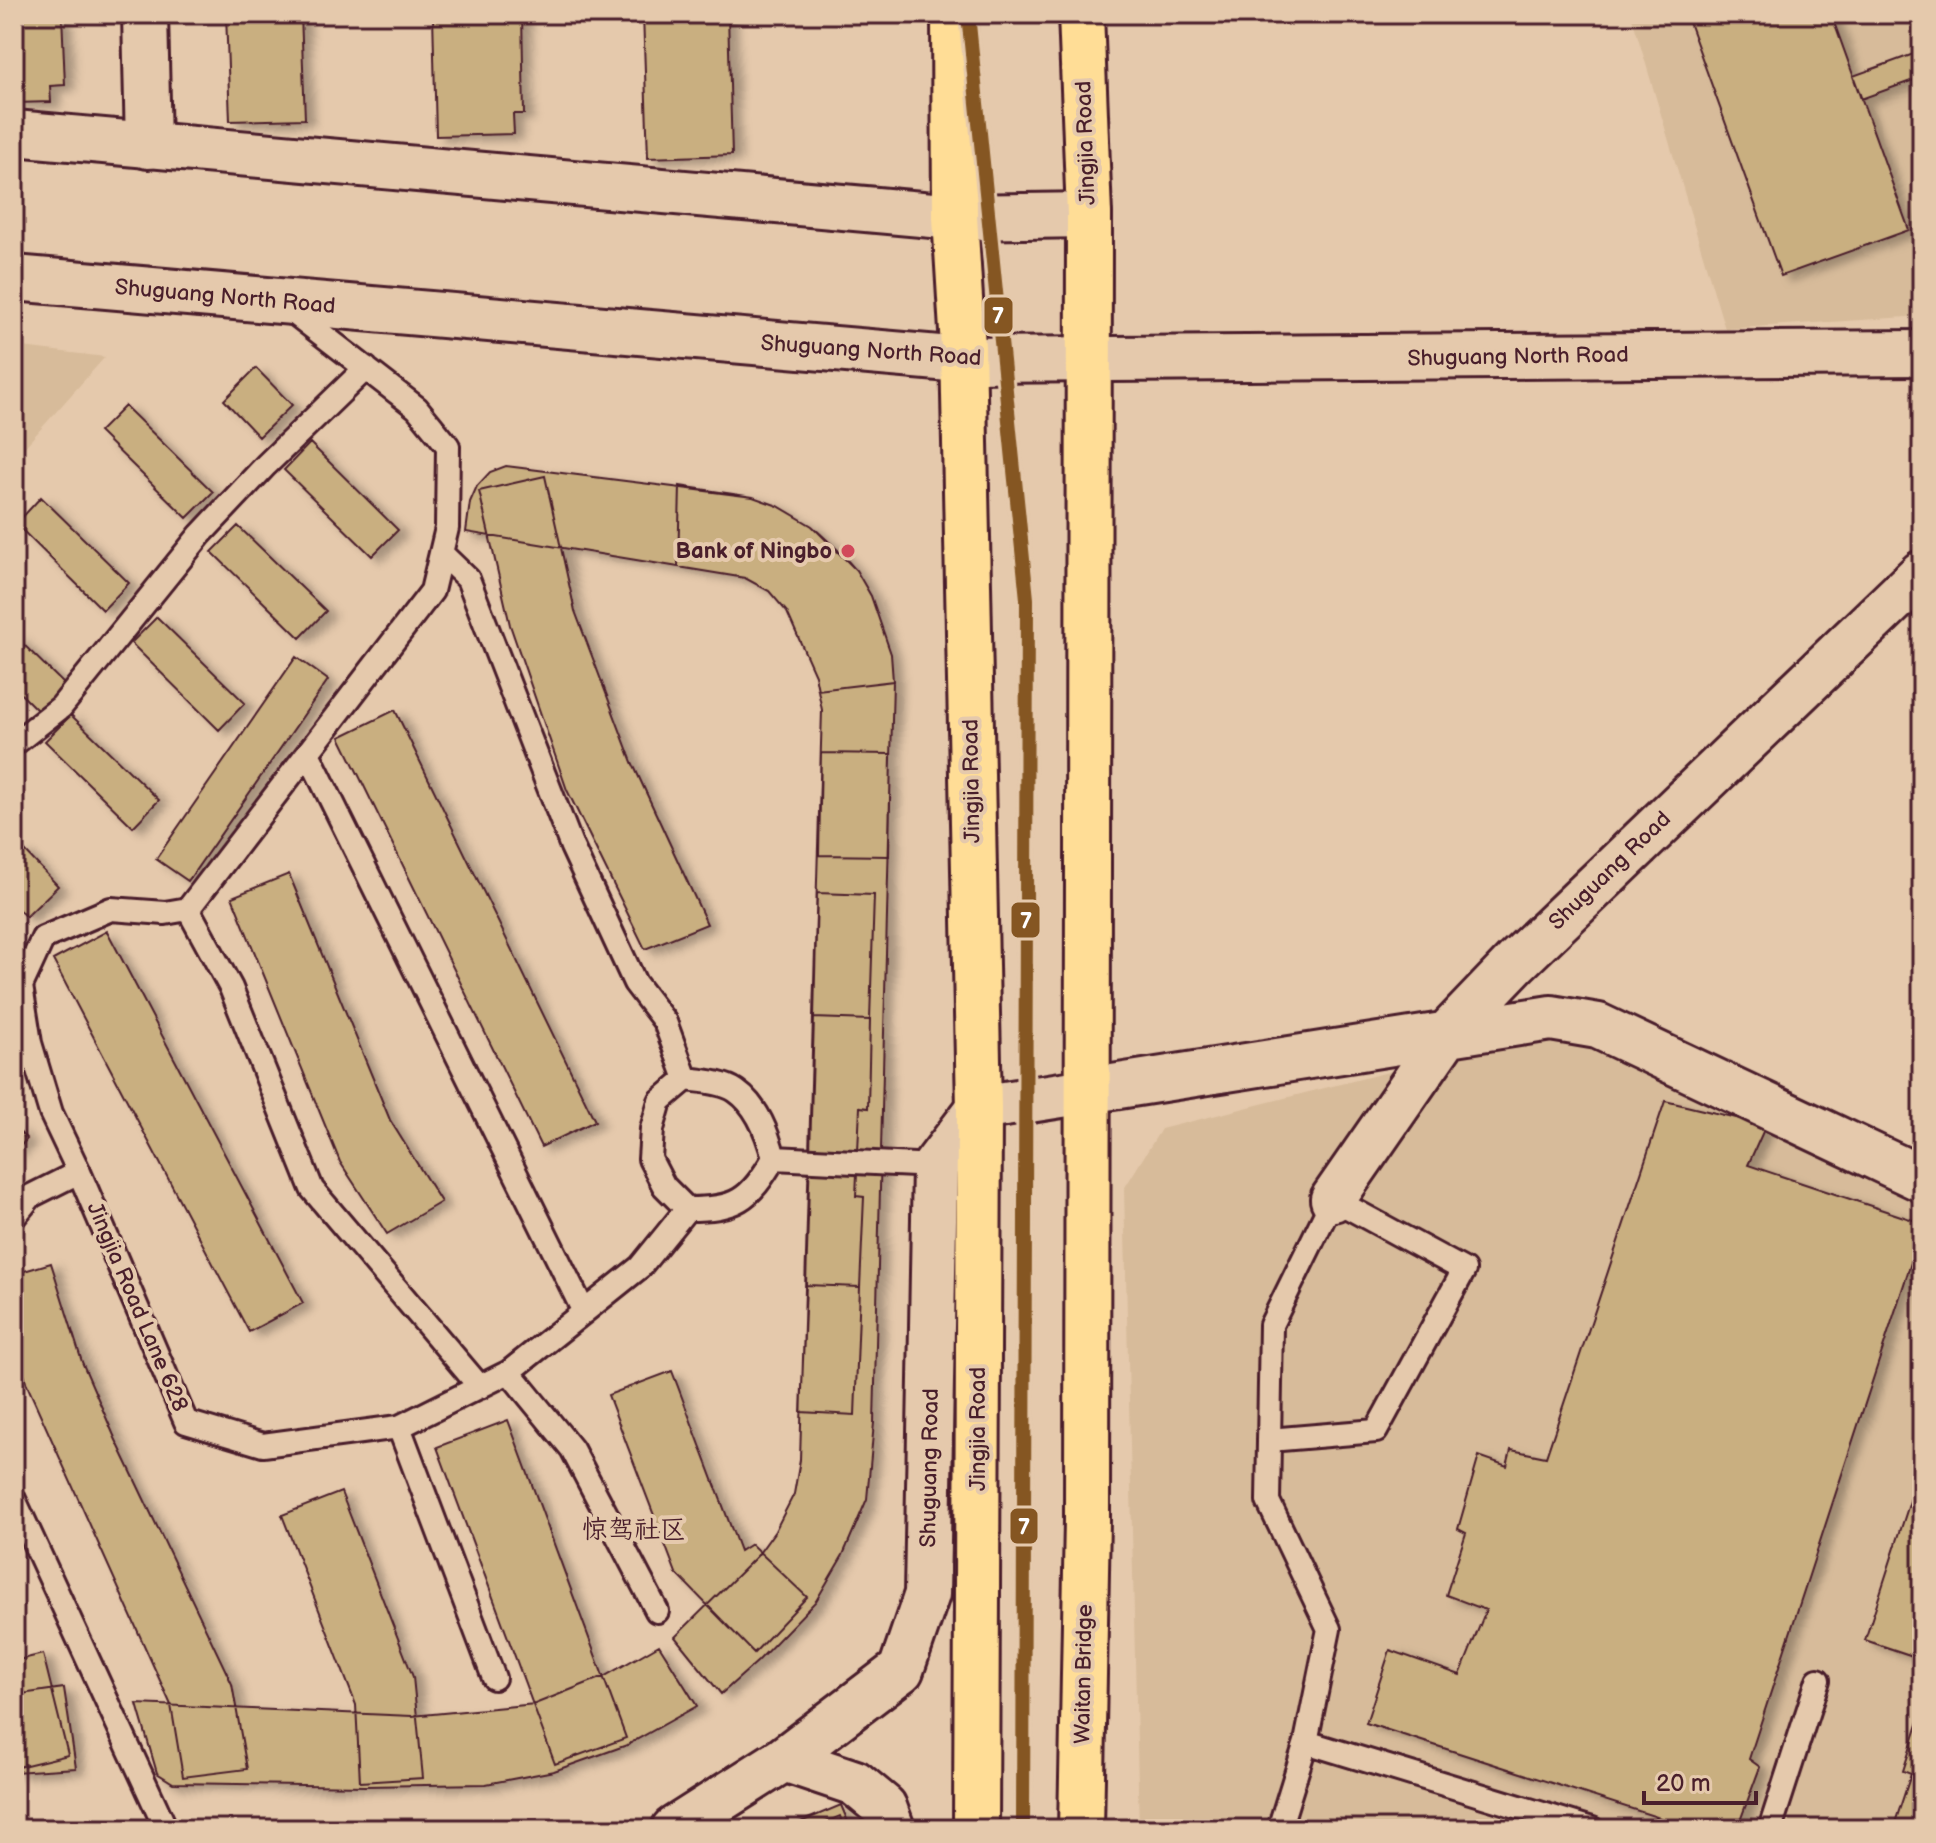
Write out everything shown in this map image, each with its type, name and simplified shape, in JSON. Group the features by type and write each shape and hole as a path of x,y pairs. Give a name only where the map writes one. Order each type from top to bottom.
{"main road":[{"name":"Jingjia Road","path":"954,14 955,217 962,360 979,1108 976,1829"},
{"name":"Jingjia Road","path":"1081,14 1089,215 1087,1520"},
{"name":"Waitan Bridge","path":"1081,1829 1087,1520"}],"street":[{"path":"145,14 148,146"},
{"path":"14,133 955,217 1089,215"},
{"name":"Shuguang North Road","path":"14,278 962,360 1922,353"},
{"name":"Shuguang Road","path":"1333,1199 1448,1033 1516,962 1922,573"},
{"path":"935,1166 979,1108 1551,1018 1598,1026 1922,1179"},
{"name":"Shuguang Road","path":"674,1829 784,1759 901,1670 927,1594 935,1166"},
{"path":"784,1759 855,1783 884,1807 892,1829"}],"lane":[{"path":"14,1217 31,1196 79,1172 51,1113 30,1043 21,986 43,938 111,909 165,913 188,909 432,591 447,528 448,446 417,408 280,301"},
{"path":"14,744 61,707 200,535 266,465 366,368"},
{"path":"441,553 468,579 572,847 635,983 665,1022 686,1079"},
{"path":"308,753 584,1312"},
{"path":"188,909 231,988 312,1189 480,1387"},
{"path":"686,1079 736,1091 756,1113 769,1137 774,1158 746,1197 718,1209 687,1209 664,1186 650,1159 652,1129 660,1101 686,1079"},
{"path":"774,1158 935,1166"},
{"name":"Jingjia Road Lane 628","path":"79,1172 186,1422 263,1445 399,1427 509,1372 640,1267 687,1209"},
{"path":"1269,1440 1376,1431 1464,1270 1333,1199 1271,1325 1269,1440 1268,1501 1329,1629 1306,1742 1279,1829"},
{"path":"509,1372 572,1449 657,1611"},
{"path":"399,1427 494,1678"},
{"path":"14,1499 166,1829"},
{"path":"1770,1829 1818,1680"},
{"path":"1306,1742 1592,1829"}],"shaded area":[{"path":"1631,14 1922,14 1922,316 1725,329"},
{"path":"14,346 105,357 14,459"},
{"path":"1516,1040 1604,1046 1922,1199 1922,1829 1139,1829 1124,1189 1161,1129"}],"building":[{"path":"14,14 62,14 65,85 50,86 51,102 14,103"},
{"path":"226,14 301,14 305,119 230,121"},
{"path":"433,14 522,14 524,114 513,114 514,134 436,136"},
{"path":"643,14 728,14 732,155 648,158"},
{"path":"1686,14 1831,14 1909,230 1781,276"},
{"path":"1922,51 1922,77 1861,99 1853,76"},
{"path":"256,368 292,405 259,437 224,400"},
{"path":"125,406 213,492 187,518 99,432"},
{"path":"310,443 398,530 372,556 284,470"},
{"path":"506,466 753,497 778,506 812,526 856,570 871,596 891,654 893,681 874,1423 867,1499 843,1555 816,1601 721,1694 675,1637 757,1556 775,1531 794,1494 800,1460 822,710 815,675 787,612 769,591 745,578 466,532 470,502 477,486 490,472"},
{"path":"545,476 575,611 632,762 707,924 645,949 567,790 510,625 479,491"},
{"path":"680,486 753,497 778,506 812,526 856,570 871,596 891,654 893,681 818,690 815,675 787,612 769,591 745,578 678,567"},
{"path":"41,497 129,583 103,610 16,524"},
{"path":"238,526 326,611 300,638 212,552"},
{"path":"157,617 245,703 219,730 131,643"},
{"path":"14,635 66,686 40,713 14,687"},
{"path":"296,657 328,680 188,881 156,859"},
{"path":"395,710 595,1121 541,1147 340,737"},
{"path":"71,715 159,800 133,827 45,741"},
{"path":"821,753 891,754 889,856 819,855"},
{"path":"23,849 58,886 26,917 14,905 14,857"},
{"path":"289,874 390,1120 441,1202 387,1234 340,1162 232,897"},
{"path":"817,893 874,895 870,1020 814,1018"},
{"path":"107,931 303,1303 249,1332 53,960"},
{"path":"814,1018 870,1020 868,1108 860,1107 856,1196 864,1197 860,1287 806,1285"},
{"path":"1665,1101 1766,1125 1748,1165 1922,1223 1749,1759 1760,1767 1737,1829 1694,1829 1366,1723 1390,1650 1460,1675 1486,1610 1446,1595 1466,1533 1458,1529 1479,1456 1507,1466 1511,1450 1546,1457"},
{"path":"14,1127 27,1139 14,1153"},
{"path":"51,1263 82,1362 232,1684 247,1769 183,1777 171,1705 27,1385 14,1340 14,1274"},
{"path":"806,1285 860,1287 855,1415 801,1412"},
{"path":"672,1371 740,1551 751,1544 807,1597 754,1653 676,1573 608,1395"},
{"path":"508,1420 626,1738 555,1764 437,1447"},
{"path":"1922,1464 1922,1659 1865,1640"},
{"path":"341,1492 413,1677 423,1778 360,1782 356,1705 282,1515"},
{"path":"659,1645 697,1706 627,1745 554,1771 486,1784 173,1783 157,1773 137,1704 412,1716 535,1704 605,1676"},
{"path":"43,1654 68,1755 14,1768 14,1661"},
{"path":"64,1688 76,1768 14,1772 14,1695"},
{"path":"1922,1712 1922,1829 1893,1829 1911,1774 1903,1771"},
{"path":"841,1805 851,1829 784,1829"},
{"path":"840,1816 844,1829 810,1829"}],"transit line":[{"name":"7","path":"968,14 1027,599 1023,1829"}],"place":[{"name":"Bank of Ningbo","path":"848,551"}],"district":[{"name":"惊驾社区","path":"634,1530"}]}
